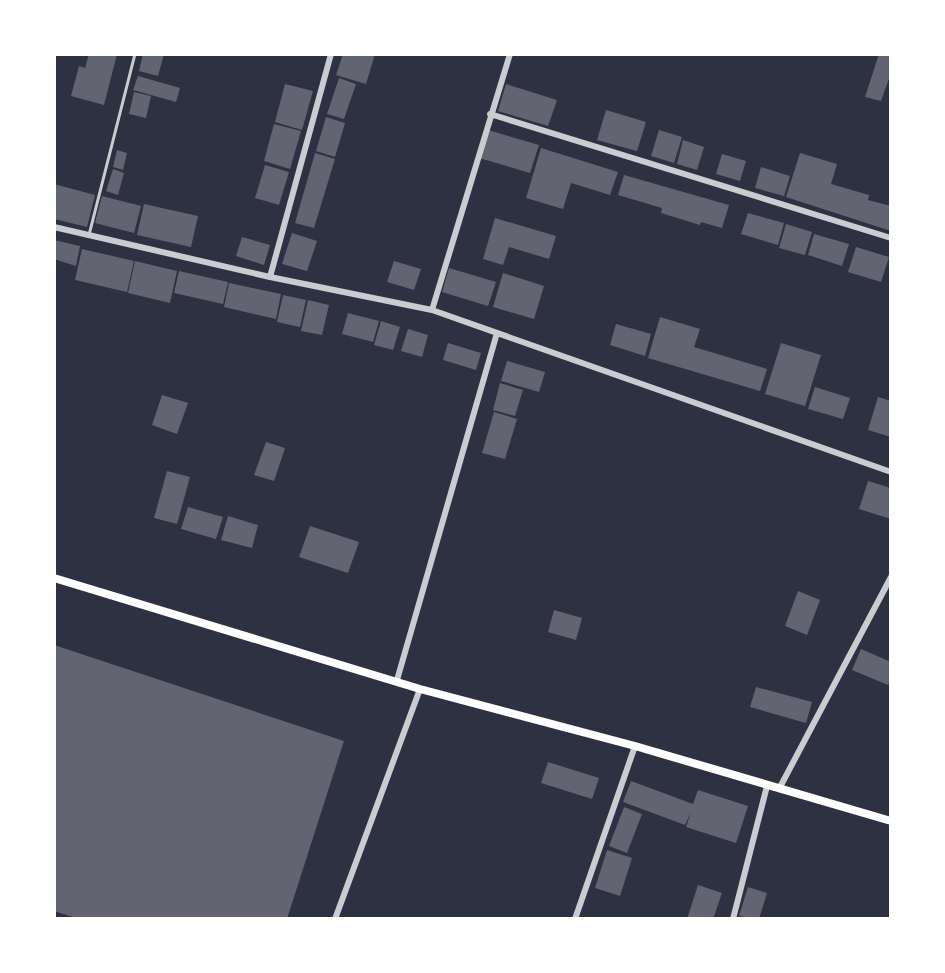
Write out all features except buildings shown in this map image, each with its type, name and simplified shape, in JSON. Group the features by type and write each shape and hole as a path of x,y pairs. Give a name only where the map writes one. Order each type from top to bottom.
{"main road":[{"path":"54,578 420,689 635,746 891,821"}],"street":[{"path":"270,277 331,54"},
{"path":"432,310 510,54"},
{"path":"490,114 891,238"},
{"path":"54,227 270,277 432,310 891,472"},
{"path":"397,680 497,333"},
{"path":"778,790 891,577"},
{"path":"335,919 420,689"},
{"path":"575,919 635,746"},
{"path":"733,919 767,786"}],"lane":[{"path":"89,235 135,54"}]}
